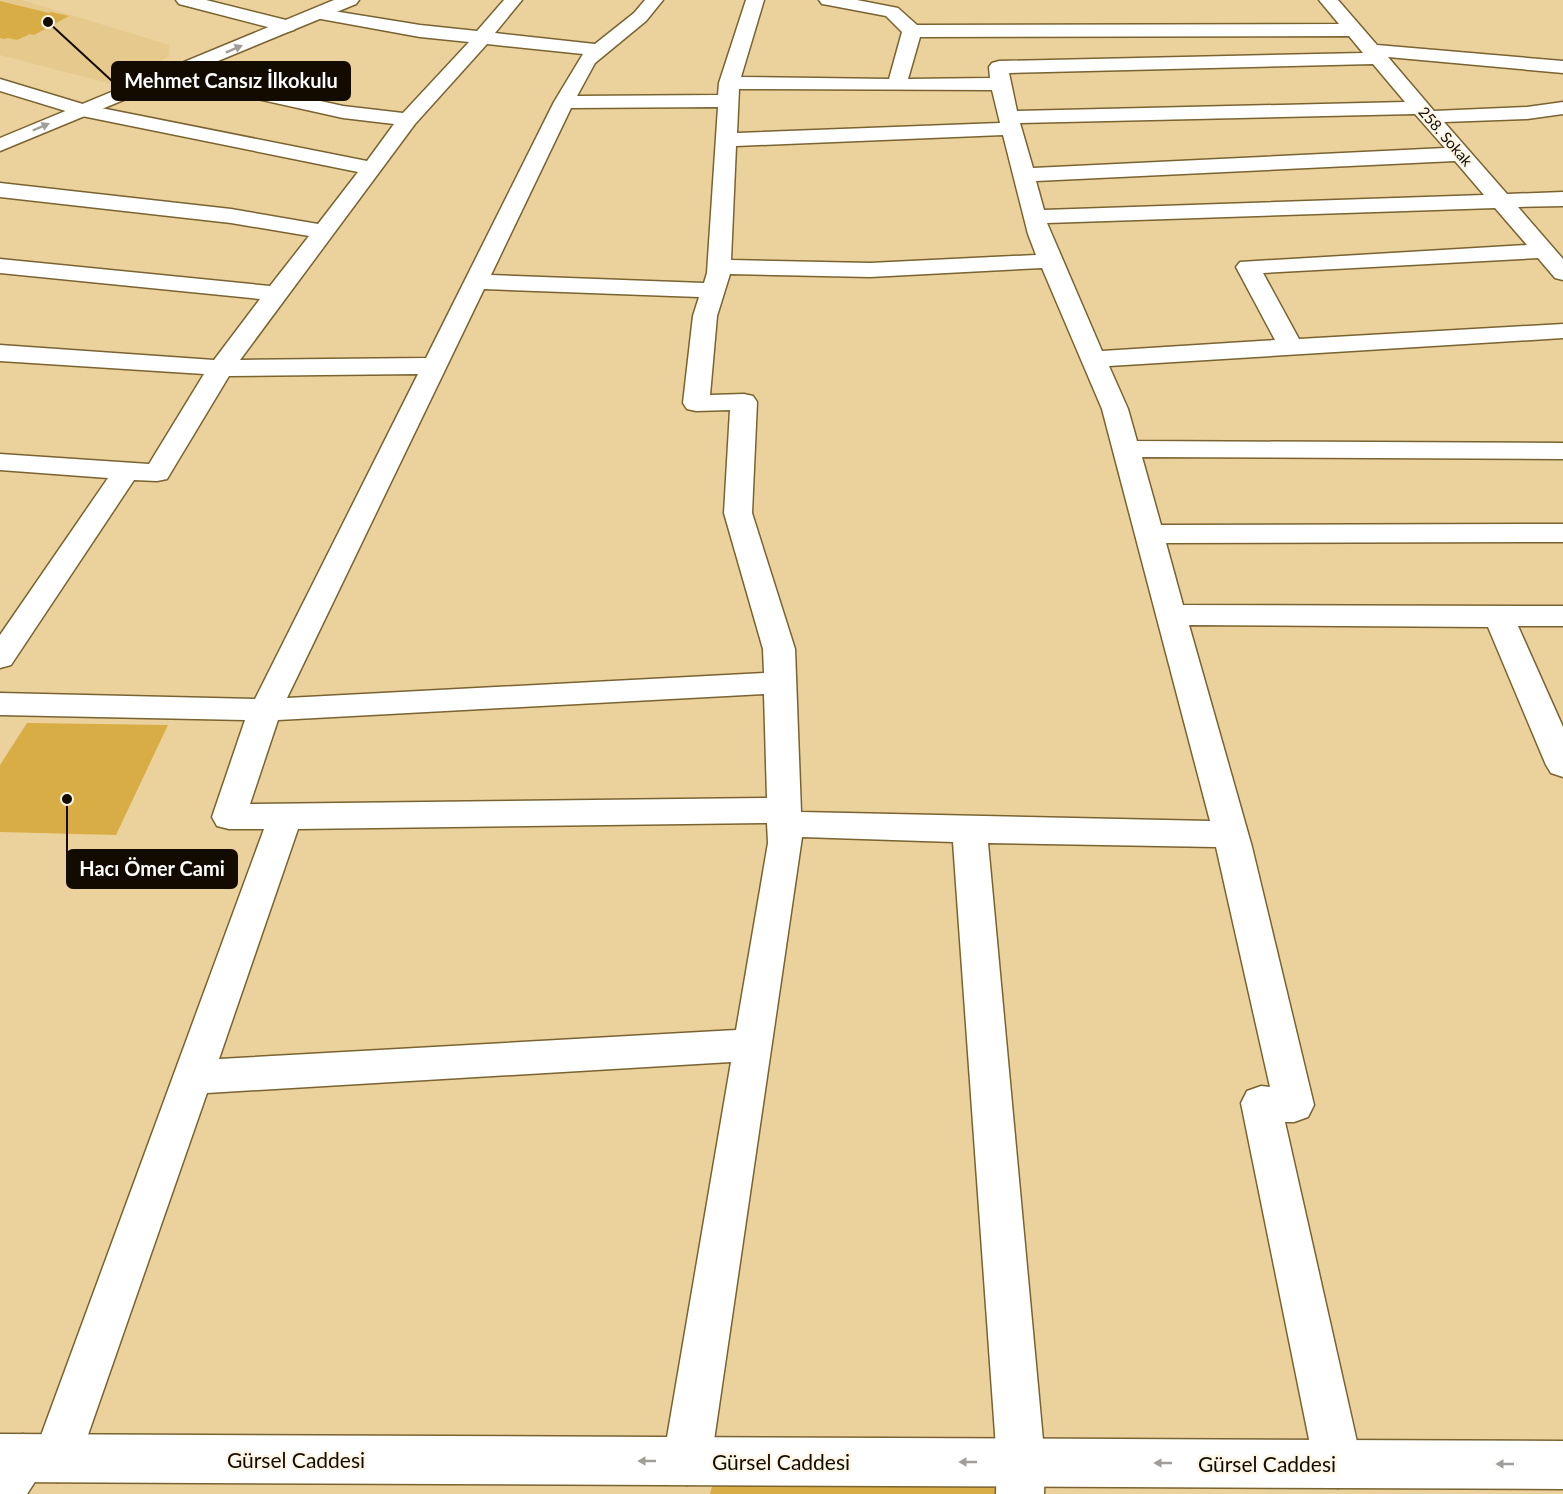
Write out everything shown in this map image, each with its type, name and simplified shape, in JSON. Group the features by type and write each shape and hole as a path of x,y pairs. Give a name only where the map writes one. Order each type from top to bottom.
{"street":[{"path":"184,0 287,26"},
{"path":"0,145 321,14 350,0"},
{"path":"0,462 157,473 221,368 408,120 457,68 513,0"},
{"path":"654,0 640,17 587,60 564,102 264,710 229,817 286,815 784,817 969,830 1230,834"},
{"path":"687,1461 785,843 779,649 738,513 744,402 696,403 705,316 716,279 729,92 755,0"},
{"path":"828,0 899,8 912,31 897,85"},
{"name":"258. Sokak","path":"1328,0 1563,273"},
{"path":"321,14 420,31 599,50"},
{"path":"912,31 1354,30"},
{"path":"1338,1464 1261,1103 1294,1105 1230,834 1115,409 1051,261 1035,217 1000,84 999,68 1375,54 1563,67"},
{"path":"171,74 343,112 408,120"},
{"path":"564,102 897,85 1000,84"},
{"path":"0,85 82,110 372,168"},
{"path":"726,140 1010,123 1425,112 1527,113 1563,108"},
{"path":"1024,175 1461,154"},
{"path":"0,190 231,216 325,232"},
{"path":"1035,217 1502,202 1563,198"},
{"path":"1291,346 1248,267 1544,251"},
{"path":"476,282 716,279 1051,261"},
{"path":"0,266 278,294"},
{"path":"1093,359 1563,332"},
{"path":"0,353 221,368 435,366"},
{"path":"1126,449 1563,451"},
{"path":"0,658 126,471"},
{"path":"1149,534 1563,533"},
{"path":"1171,615 1499,617 1563,615"},
{"path":"1499,617 1563,765"},
{"path":"0,704 264,710 780,683"},
{"path":"20,1467 192,1077 286,815"},
{"path":"969,830 1021,1478"},
{"path":"192,1077 753,1045"},
{"name":"Gürsel Caddesi","path":"20,1467 687,1461 1021,1478 1338,1464 1563,1465"}],"shaded area":[{"path":"0,0 22,0 169,45 170,56 115,85 0,55"}],"building":[{"path":"0,1 69,16 34,35 30,34 17,40 4,39 0,38"},
{"path":"27,723 168,725 116,835 0,832 0,765"},
{"path":"715,1476 1011,1484 1009,1494 710,1494"}],"place":[{"name":"Mehmet Cansız İlkokulu","path":"48,22"},
{"name":"Hacı Ömer Cami","path":"67,799"}]}
